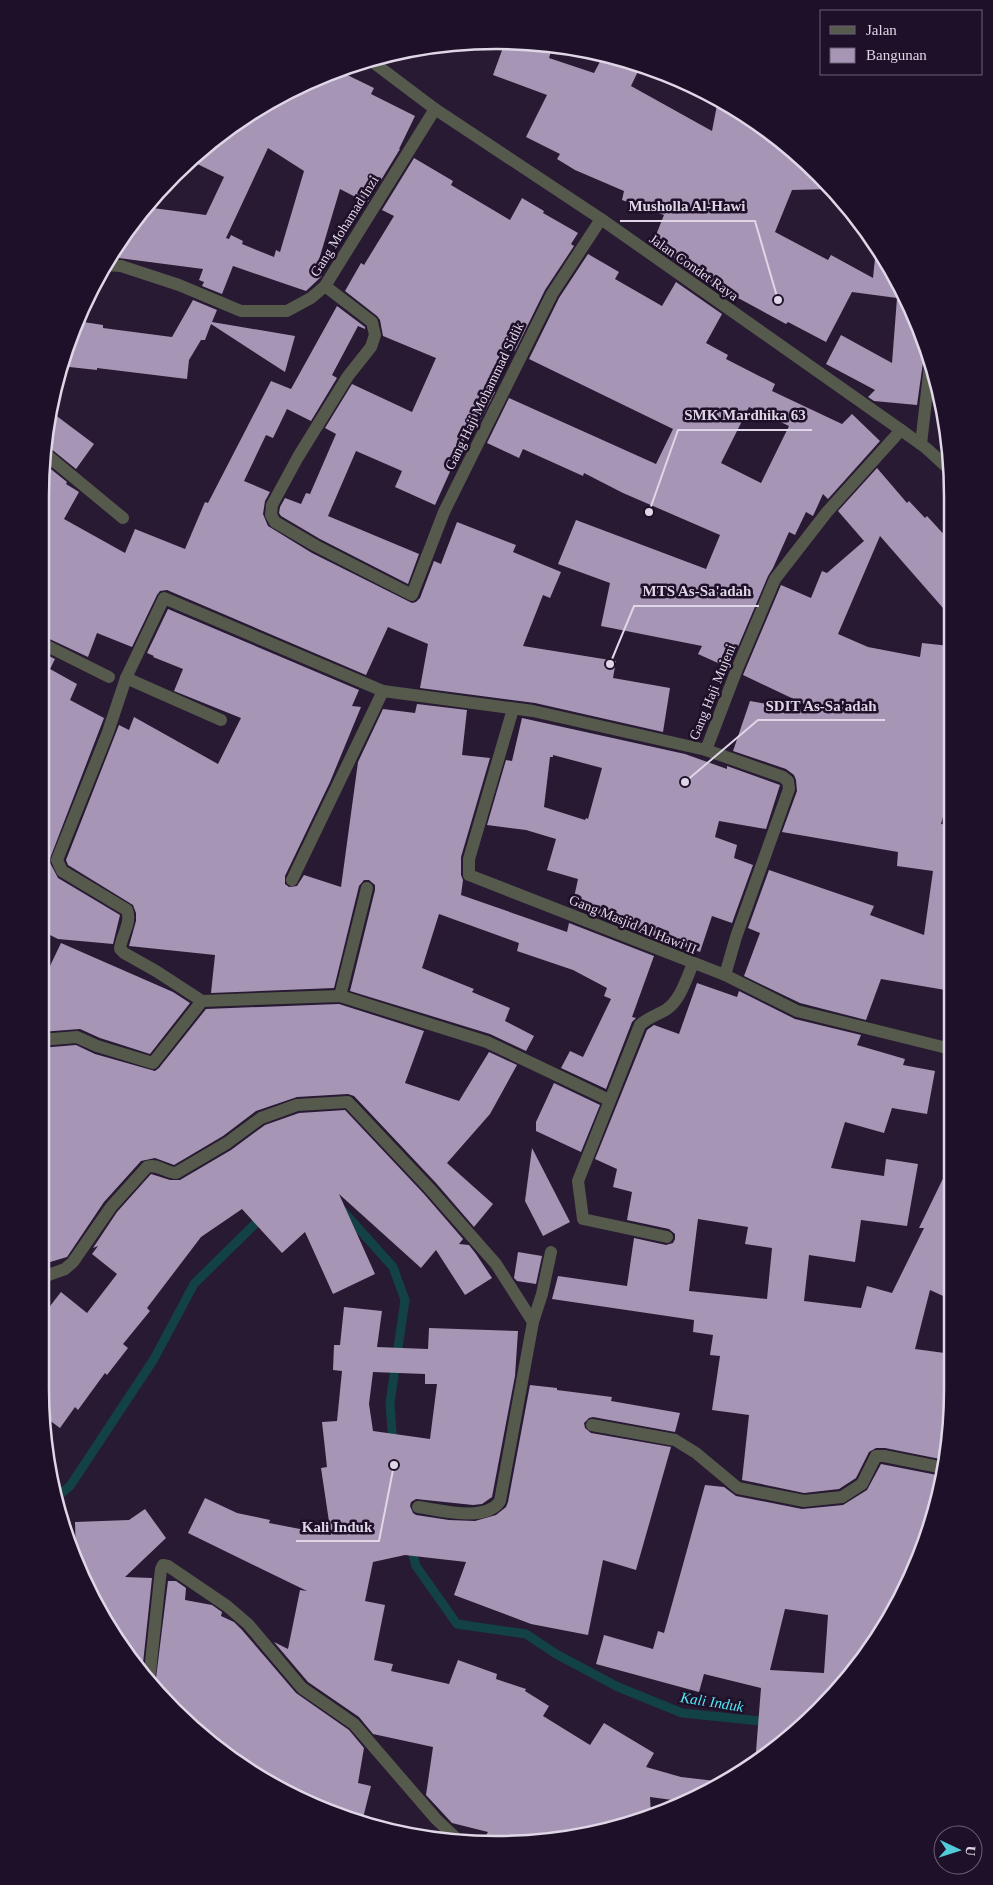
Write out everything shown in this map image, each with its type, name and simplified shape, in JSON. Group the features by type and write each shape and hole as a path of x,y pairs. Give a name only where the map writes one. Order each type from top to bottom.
{"street":[{"name":"Jalan Condet Raya","path":"377,65 435,109 601,219 921,444 943,463"},
{"name":"Gang Mohamad Inzi","path":"114,266 121,266 179,285 241,311 287,311 311,298 325,286 435,109"},
{"name":"Gang Haji Mohammad Sidik","path":"325,286 372,322 375,335 371,347 348,376 298,457 272,506 271,515 276,522 316,546 412,595 444,512 552,294 601,219"},
{"path":"921,444 928,379"},
{"name":"Gang Haji Mujeni","path":"126,678 164,598 383,691 533,711 706,750 737,670 776,579 827,512 901,430"},
{"path":"51,459 123,518"},
{"path":"49,647 109,676"},
{"path":"221,720 126,678 108,732 57,860 62,870 127,910 128,920 120,944 120,949 124,953 202,1001 340,996 487,1042 609,1100"},
{"path":"292,880 383,691"},
{"name":"Gang Masjid Al Hawi II","path":"513,709 469,859 469,875 725,975 797,1011 944,1047"},
{"path":"706,750 783,777 788,782 789,789 736,937 725,975"},
{"path":"340,996 367,888"},
{"path":"667,1236 583,1219 578,1181 640,1025 647,1018 664,1011 676,1000 693,964"},
{"path":"49,1039 77,1037 97,1046 153,1063 202,1001"},
{"path":"49,1275 65,1269 73,1262 111,1206 147,1167 156,1166 169,1173 176,1173 227,1144 261,1118 296,1105 348,1102 430,1189 496,1264 533,1322"},
{"path":"418,1507 475,1514 496,1507 500,1500 533,1322 542,1294 551,1252"},
{"path":"592,1425 675,1440 696,1453 738,1488 804,1501 842,1496 862,1484 876,1456 937,1467"},
{"path":"150,1672 161,1569 163,1565 168,1566 227,1606 248,1624 302,1688 354,1724 436,1819 451,1833"}],"building":[{"path":"502,49 551,53 549,58 594,73 600,61 638,72 631,86 712,131 717,107 769,141 822,189 792,190 775,232 828,260 831,255 873,278 875,258 898,298 923,362 917,405 874,401 868,397 875,390 826,364 841,335 892,363 897,298 852,292 826,342 788,322 786,324 740,299 732,296 730,300 684,267 686,263 664,254 652,245 664,215 622,200 624,191 575,170 557,159 560,154 526,137 547,95 493,75"},
{"path":"347,75 374,88 371,94 415,116 400,149 367,203 340,189 315,273 322,276 306,291 233,266 222,294 202,286 204,282 199,280 203,269 118,258 154,208 206,215 224,177 197,164 224,141 273,109 298,95","holes":["268,148 304,171 280,252 276,250 274,257 242,244 243,241 231,235 229,239 226,238"]},
{"path":"414,158 453,181 451,185 510,220 522,198 544,211 543,213 578,233 571,244 574,246 545,290 515,351 508,348 490,389 495,392 472,436 467,434 435,505 395,487 402,471 356,451 328,516 419,554 408,584 320,539 279,513 285,498 301,504 306,493 310,494 336,434 325,428 352,384 412,412 436,358 383,336 380,320 377,316 345,291 361,263 364,265 394,216 382,210"},
{"path":"588,254 619,272 615,279 662,306 676,282 722,314 706,343 728,355 726,359 775,384 772,391 842,424 852,414 880,441 828,499 823,494 813,516 806,512 795,535 789,532 729,668 698,654 702,646 601,626 610,583 558,564 576,520 706,569 720,535 623,493 584,473 583,476 523,449 519,458 487,443 509,398 656,464 673,429 529,359 559,298","holes":["749,407 789,426 761,483 721,463"]},
{"path":"193,300 217,310 212,322 295,336 285,372 211,324 205,340 201,340 189,360 187,379 97,368 97,370 69,367 84,322 103,325 103,328 172,337"},
{"path":"337,306 365,327 365,329 358,326 332,375 337,378 311,421 287,409 273,438 266,435 244,481 270,492 265,501 263,514 268,526 312,553 412,603 420,598 434,561 441,564 457,522 516,545 513,552 561,572 550,598 543,595 523,646 616,661 613,678 670,688 663,732 535,703 420,688 428,644 388,627 366,675 167,590 160,591 157,595 132,647 97,633 88,657 49,639 50,468 67,482 66,484 79,492 64,519 125,553 135,529 185,549 205,502 208,503 271,381 291,389"},
{"path":"56,416 94,444 76,469 52,449"},
{"path":"877,468 907,503 909,501 925,518 927,516 944,535 944,609 880,536 838,634 868,647 920,657 922,643 944,645 944,813 941,824 944,824 944,990 881,979 866,1020 800,1003 744,976 760,933 748,928 769,870 874,906 870,915 924,935 933,871 897,866 898,852 782,832 797,791 794,775 786,769 733,751 750,701 818,713 819,711 743,675 781,585 811,598 822,571 827,573 864,541 838,511"},
{"path":"168,609 359,690 352,706 361,707 330,782 285,876 285,884 289,887 297,886 304,875 341,887 358,762 383,709 415,713 417,704 467,710 462,755 490,758 461,857 461,875 463,880 461,895 567,932 569,923 654,956 632,1017 636,1018 632,1022 606,1089 561,1068 570,1051 583,1057 611,999 604,996 607,988 573,970 517,951 519,943 439,914 422,968 474,989 472,992 510,1008 505,1021 534,1036 526,1051 490,1034 350,991 375,890 375,885 369,880 364,880 359,886 334,988 211,993 215,955 129,946 136,921 133,905 68,865 66,860 119,725 129,730 134,717 218,764 241,718 174,691 183,669 147,653"},
{"path":"49,656 55,659 50,669 77,684 70,700 104,718 49,861"},
{"path":"522,718 685,754 727,769 727,766 780,785 766,829 719,821 715,837 737,845 734,858 753,865 732,923 712,916 700,952 661,938 660,941 572,907 578,879 547,870 556,839 526,830 487,825 506,760 512,761","holes":["553,755 602,768 588,819 586,818 585,820 544,807 550,757 553,757"]},
{"path":"49,861 58,878 120,915 113,944 58,939 49,934"},
{"path":"61,943 173,992 190,1003 150,1054 100,1038 80,1029 49,1031 49,968"},
{"path":"697,983 737,997 739,991 795,1019 861,1035 857,1045 905,1059 903,1065 935,1071 927,1114 892,1108 884,1133 845,1122 831,1168 884,1176 886,1159 918,1164 907,1226 861,1220 855,1262 809,1255 804,1301 861,1308 867,1286 892,1293 924,1228 919,1228 944,1176 944,1296 930,1290 915,1349 944,1353 943,1418 938,1459 885,1448 876,1448 869,1452 856,1478 839,1489 804,1493 742,1480 749,1415 712,1410 720,1356 710,1355 713,1335 693,1332 694,1320 552,1299 558,1276 627,1286 634,1238 666,1245 673,1243 675,1239 675,1234 669,1229 627,1220 632,1192 613,1187 617,1169 595,1159 647,1030 654,1025 679,1034","holes":["698,1219 748,1227 745,1244 772,1248 767,1299 689,1291"]},
{"path":"339,1004 424,1031 405,1083 459,1101 489,1052 517,1065 490,1114 447,1163 493,1204 474,1227 436,1183 354,1096 348,1094 297,1097 256,1111 223,1136 174,1165 155,1158 141,1161 104,1202 67,1257 49,1262 49,1047 76,1045 95,1054 155,1071 206,1009"},
{"path":"554,1083 600,1105 581,1152 536,1131 536,1122"},
{"path":"345,1110 424,1194 463,1239 459,1244 469,1245 492,1278 465,1295 436,1250 421,1268 339,1194 375,1274 333,1294 305,1232 282,1253 242,1209 201,1237 147,1308 150,1311 123,1344 128,1348 107,1375 105,1373 78,1410 75,1407 60,1428 50,1421 49,1307 61,1292 87,1313 117,1274 92,1254 98,1246 93,1248 117,1212 151,1174 170,1180 180,1180 231,1150 265,1125 299,1113"},
{"path":"532,1148 570,1222 543,1236 525,1201"},
{"path":"518,1252 542,1256 536,1284 517,1281 514,1278"},
{"path":"344,1307 382,1311 377,1347 428,1349 429,1328 518,1331 515,1376 492,1497 482,1504 473,1505 416,1499 411,1502 410,1506 416,1515 449,1520 475,1521 496,1515 506,1507 530,1385 612,1397 611,1401 680,1413 675,1432 593,1417 584,1423 585,1428 591,1433 671,1447 636,1570 603,1560 588,1635 531,1624 454,1595 466,1562 405,1555 373,1562 365,1601 385,1605 374,1660 393,1664 391,1671 449,1684 458,1660 497,1674 496,1679 526,1689 525,1691 549,1706 543,1716 590,1745 604,1723 654,1753 646,1767 681,1777 712,1781 672,1800 650,1797 651,1808 584,1828 526,1835 486,1836 488,1832 452,1823 426,1795 433,1747 373,1734 359,1717 308,1682 274,1642 288,1649 300,1590 307,1591 188,1533 205,1498 237,1513 270,1520 269,1523 331,1535 321,1468 327,1467 322,1422 337,1421 342,1371 333,1370 334,1345 340,1345","holes":["373,1372 425,1374 425,1384 437,1384 430,1439 373,1431 369,1404"]},
{"path":"881,1464 936,1475 929,1504 910,1560 898,1587 869,1637 852,1661 813,1705 792,1725 756,1753 761,1688 704,1674 699,1692 596,1664 604,1635 653,1649 658,1631 664,1633 705,1485 724,1487 736,1496 802,1509 843,1505 867,1490","holes":["785,1609 828,1615 824,1673 770,1670"]},
{"path":"145,1509 166,1538 125,1577 152,1578 143,1663 124,1637 95,1587 75,1539 75,1522 129,1520"},
{"path":"168,1581 176,1581 186,1588 185,1600 212,1605 222,1612 221,1616 234,1622 242,1630 296,1693 349,1730 364,1748 358,1783 371,1786 364,1815 298,1790 248,1761 201,1725 156,1679"}],"waterway":[{"name":"Kali Induk","path":"343,1211 393,1267 405,1300 390,1403 393,1445"},
{"name":"Kali Induk","path":"61,1493 70,1486 154,1359 194,1284 263,1216"},
{"name":"Kali Induk","path":"411,1547 416,1566 457,1624 526,1634 556,1654 618,1687 682,1713 770,1722"}],"place":[{"name":"Musholla Al-Hawi","path":"778,300"},
{"name":"SMK Mardhika 63","path":"649,512"},
{"name":"MTS As-Sa'adah","path":"610,664"},
{"name":"SDIT As-Sa'adah","path":"685,782"},
{"name":"Kali Induk","path":"394,1465"}]}
